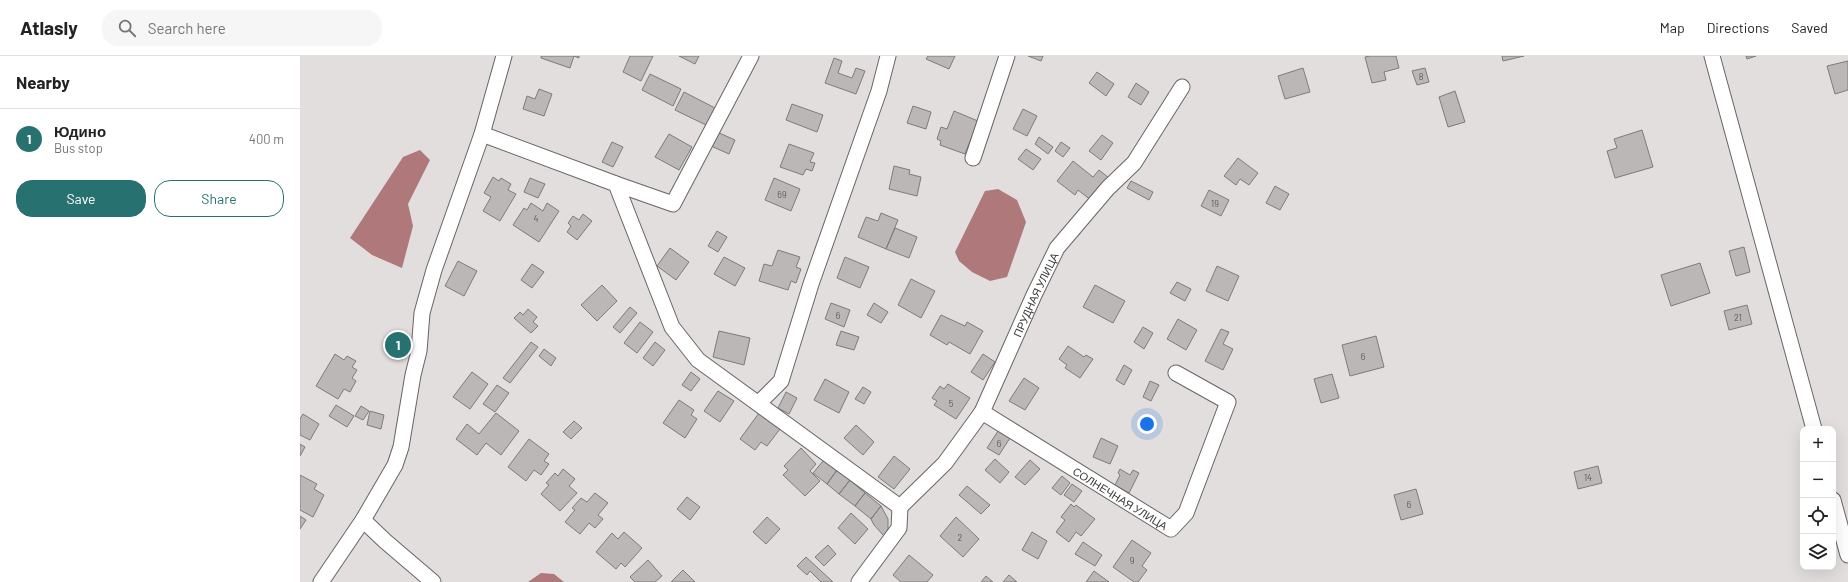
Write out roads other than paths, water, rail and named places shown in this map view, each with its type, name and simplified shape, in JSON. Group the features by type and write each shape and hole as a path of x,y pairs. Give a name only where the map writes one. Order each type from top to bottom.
{"street":[{"path":"321,582 363,520 395,465 401,447 413,375 419,351 422,313 434,270 482,134 504,56"},
{"path":"482,134 673,204 751,56"},
{"path":"759,403 781,381 811,284 878,91 888,56"},
{"path":"973,158 1007,56"},
{"path":"1712,56 1813,426"},
{"name":"ПРУДНАЯ УЛИЦА","path":"900,507 945,463 982,412 1034,295 1057,248 1108,188 1134,163 1182,87"},
{"path":"616,184 672,327 698,360 900,507 899,528 859,582"},
{"name":"СОЛНЕЧНАЯ УЛИЦА","path":"982,412 1170,529 1186,513 1228,402 1176,373"},
{"path":"1836,511 1848,555"},
{"path":"363,520 433,582"}],"place":[{"name":"Юдино","path":"398,345"}]}
